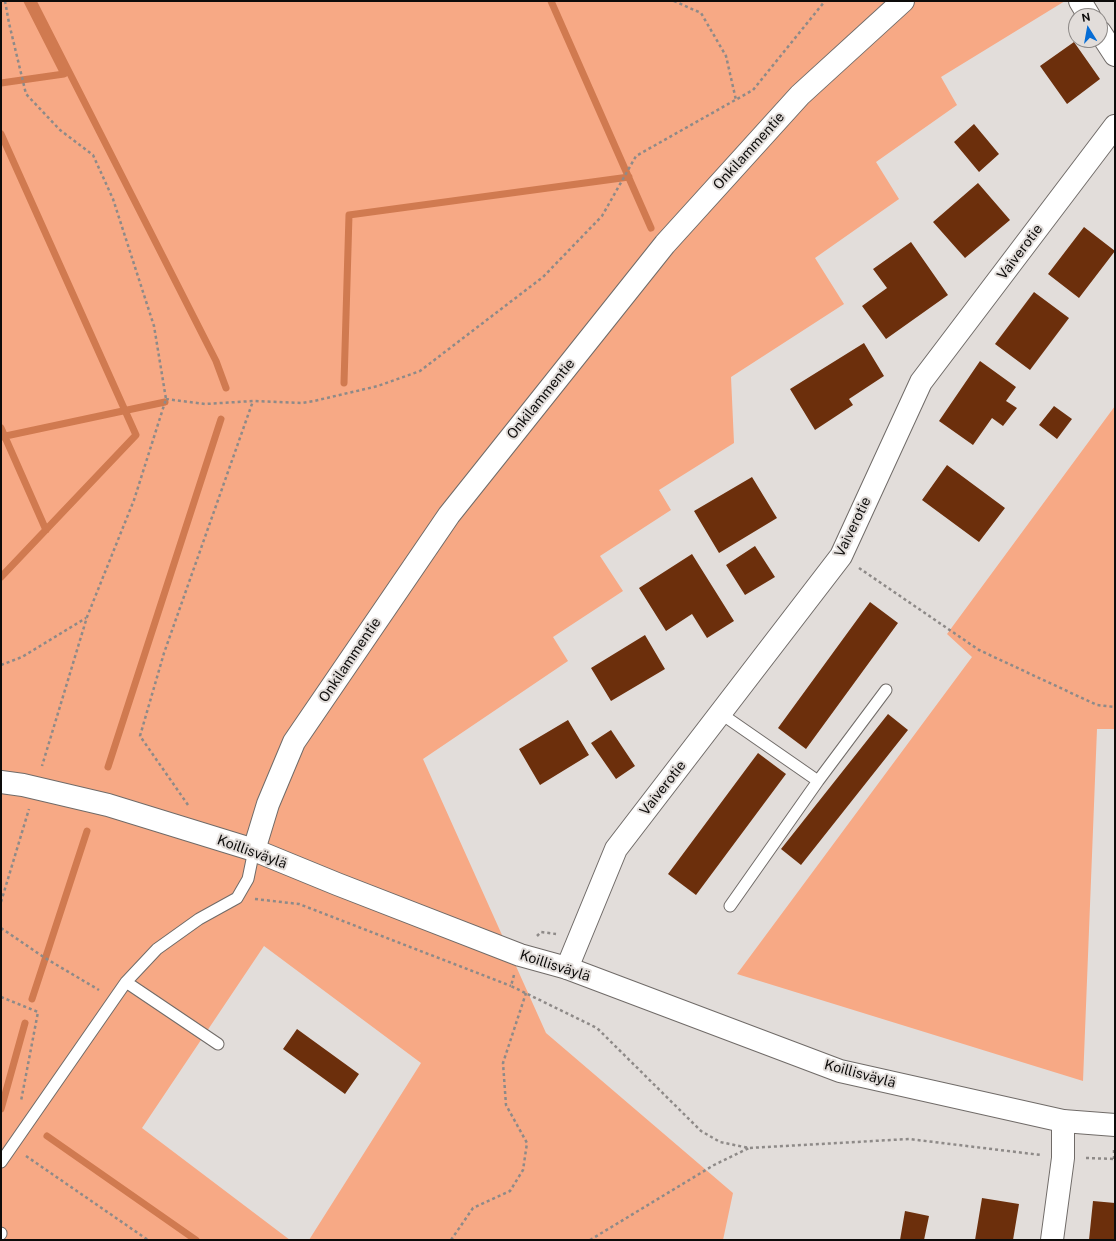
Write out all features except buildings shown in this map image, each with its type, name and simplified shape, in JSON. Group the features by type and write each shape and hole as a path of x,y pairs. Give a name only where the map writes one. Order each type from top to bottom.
{"street":[{"name":"Onkilammentie","path":"254,850 268,804 294,742 449,515 665,244 800,95 902,1"},
{"path":"1108,44 1115,55"},
{"name":"Vaiverotie","path":"567,968 616,849 841,556 921,382 1115,126"},
{"name":"Koillisväylä","path":"1,782 82,799 254,850 520,955 567,968 840,1071 1063,1121 1115,1125"},
{"path":"1052,1240 1063,1158 1063,1121"}],"lane":[{"path":"730,906 818,781 886,690"},
{"path":"720,713 818,781"},
{"path":"1,1162 13,1147 126,982 157,949 199,919 237,898 248,879 254,850"},
{"path":"126,982 218,1044"}],"path":[{"path":"1,902 87,617 134,500 166,399 154,326 113,199 93,155 60,130 26,94 5,1"},
{"path":"674,1 701,13 726,56 736,100"},
{"path":"166,399 205,404 253,401 302,403 378,386 420,370 543,277 602,216 636,156 753,90 825,1"},
{"path":"209,836 140,736 164,653 253,401"},
{"path":"841,556 978,650 1097,705 1115,707"},
{"path":"1,665 22,657 87,617"},
{"path":"237,898 299,904 511,986 597,1028 701,1132 720,1142 749,1148 909,1139 1063,1158 1115,1159"},
{"path":"1,928 45,958 113,999"},
{"path":"511,986 520,955 541,932 580,938"},
{"path":"451,1240 473,1208 510,1192 523,1170 526,1143 506,1104 503,1063 526,993"},
{"path":"1,997 38,1012 21,1102"},
{"path":"13,1147 148,1240"},
{"path":"590,1240 714,1166 749,1148"}],"shaded area":[{"path":"1,1 1065,1 941,77 957,105 876,162 899,199 815,258 844,304 731,377 734,443 659,490 671,510 600,556 623,591 553,637 568,661 423,759 546,1033 733,1193 723,1240 309,1240 421,1063 264,946 142,1128 290,1240 1,1240"},
{"path":"1115,406 1115,729 1097,729 1083,1081 737,974 972,657 947,634"}],"waterway":[{"path":"1,83 64,74 27,1"},
{"path":"33,1 216,361 226,388"},
{"path":"551,1 651,228"},
{"path":"1,134 136,435 1,577"},
{"path":"344,383 349,215 629,177"},
{"path":"1,437 165,402"},
{"path":"108,767 221,419"},
{"path":"1,428 46,530"},
{"path":"32,999 87,831"},
{"path":"1,1109 25,1023"},
{"path":"47,1136 196,1240"}]}
